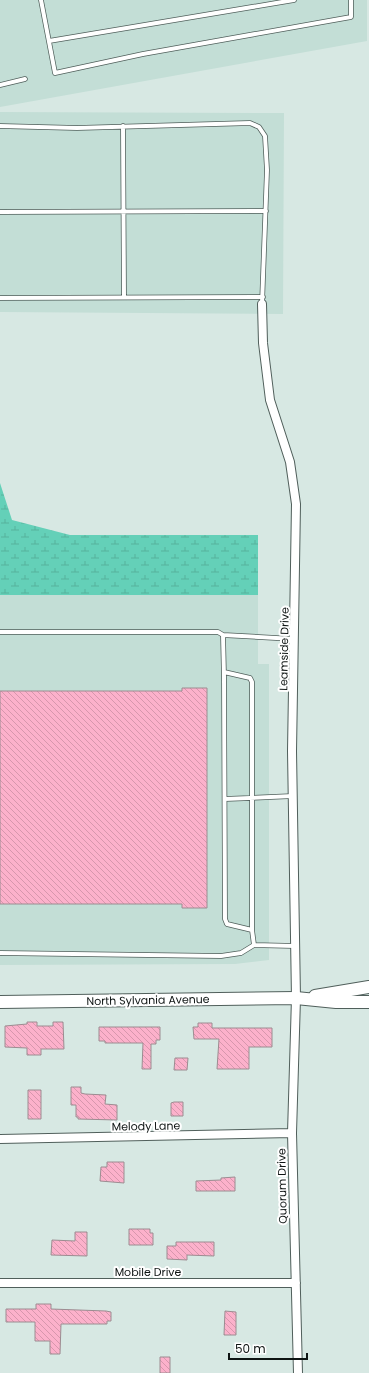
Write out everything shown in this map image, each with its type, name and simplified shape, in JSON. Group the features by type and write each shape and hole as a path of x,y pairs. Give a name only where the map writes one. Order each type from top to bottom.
{"street":[{"name":"Leamside Drive","path":"263,300 263,343 270,400 290,462 296,504 293,796 296,998"},
{"name":"North Sylvania Avenue","path":"296,998 369,987"},
{"name":"North Sylvania Avenue","path":"0,1002 296,998 336,1002 369,1002"},
{"name":"Quorum Drive","path":"296,998 292,1133 298,1373"},
{"name":"Melody Lane","path":"0,1139 292,1133"},
{"name":"Mobile Drive","path":"0,1283 296,1283"}],"lane":[{"path":"47,0 41,1 55,73 143,54 351,17 351,0"},
{"path":"49,41 294,0"},
{"path":"0,85 25,79"},
{"path":"0,126 77,128 250,123 259,127 265,136 267,170 263,300 0,298"},
{"path":"123,126 124,298"},
{"path":"0,212 266,211"},
{"path":"0,632 218,632 223,635 295,639"},
{"path":"223,635 225,918 227,924 252,930"},
{"path":"224,672 245,676 250,678 252,682 252,930 254,944"},
{"path":"225,799 293,796"},
{"path":"0,953 221,956 241,953 254,944 295,946"}],"shaded area":[{"path":"0,0 367,0 367,41 0,107"},
{"path":"0,112 284,113 283,314 0,312"},
{"path":"0,595 258,595 258,664 269,664 269,960 235,964 0,965"}],"green space":[{"path":"0,483 12,520 70,535 258,535 258,595 0,595"}],"building":[{"path":"182,688 207,688 207,908 182,908 182,904 0,904 0,691 182,691"},
{"path":"27,1022 37,1022 37,1026 53,1026 53,1022 63,1022 64,1049 41,1049 41,1055 27,1055 27,1048 5,1047 5,1026 27,1024"},
{"path":"198,1023 212,1023 212,1028 272,1028 272,1047 249,1047 249,1069 217,1069 219,1039 194,1039 193,1027 198,1027"},
{"path":"99,1027 160,1027 160,1040 156,1040 156,1044 151,1044 151,1069 142,1069 143,1043 105,1043 105,1041 99,1041"},
{"path":"175,1058 188,1058 187,1070 174,1070"},
{"path":"71,1087 81,1087 81,1093 85,1094 106,1095 105,1104 117,1105 117,1120 78,1119 78,1117 76,1117 76,1105 71,1105"},
{"path":"28,1090 41,1090 41,1119 28,1119"},
{"path":"183,1102 183,1116 171,1116 171,1103"},
{"path":"107,1162 124,1162 124,1183 100,1181 101,1167 107,1167"},
{"path":"235,1177 235,1191 196,1191 196,1181 221,1180 221,1178"},
{"path":"129,1229 150,1229 150,1233 153,1233 153,1245 129,1245"},
{"path":"75,1232 87,1232 87,1256 51,1255 52,1240 75,1241"},
{"path":"176,1242 214,1242 214,1256 187,1255 187,1260 167,1259 167,1246 176,1246"},
{"path":"36,1304 51,1304 51,1309 111,1312 111,1321 107,1321 107,1324 61,1324 60,1354 50,1354 50,1341 35,1341 35,1322 6,1322 6,1309 36,1309"},
{"path":"225,1311 236,1312 236,1335 224,1335"},
{"path":"160,1357 170,1357 170,1373 160,1373"}]}
